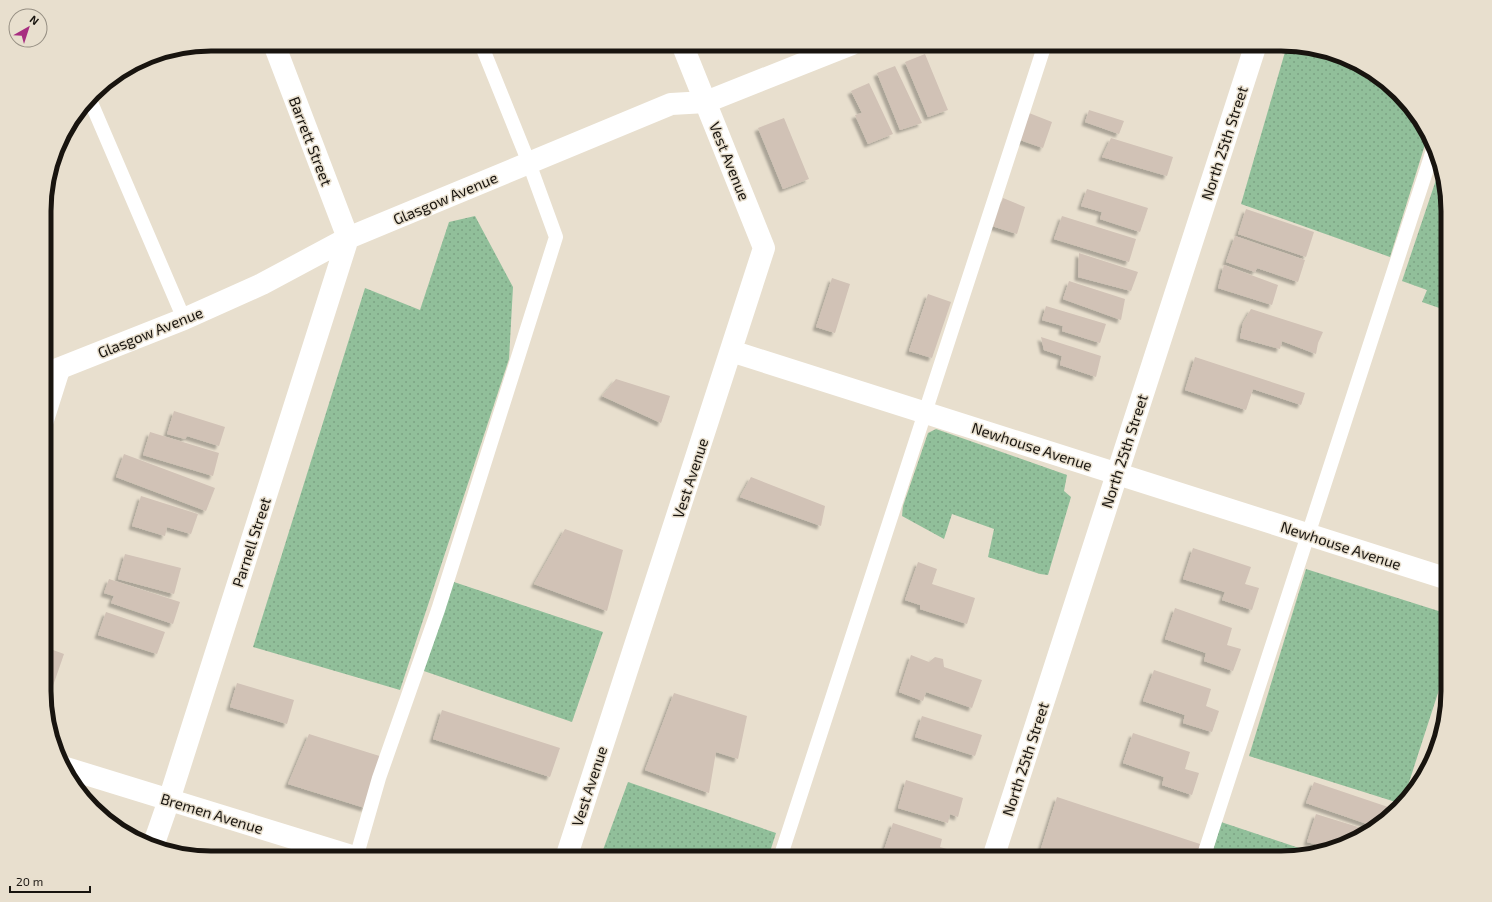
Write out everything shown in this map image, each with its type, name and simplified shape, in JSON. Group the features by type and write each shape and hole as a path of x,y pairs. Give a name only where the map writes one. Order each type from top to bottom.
{"street":[{"name":"Barrett Street","path":"277,51 348,238"},
{"name":"Vest Avenue","path":"568,851 764,248 685,51"},
{"name":"Glasgow Avenue","path":"55,370 184,319 262,284 348,238 671,104 706,102 834,51"},
{"name":"North 25th Street","path":"995,851 1116,473 1254,51"},
{"name":"Parnell Street","path":"155,841 348,238"},
{"name":"Newhouse Avenue","path":"731,351 1441,577"},
{"name":"Bremen Avenue","path":"71,770 334,851"}],"lane":[{"path":"359,851 379,778 438,610 556,237 529,163 485,51"},
{"path":"782,851 1043,51"},
{"path":"92,105 184,319"},
{"path":"1205,851 1431,156"},
{"path":"51,393 55,370"}],"green space":[{"path":"1285,51 1302,52 1322,56 1361,72 1394,98 1414,122 1426,143 1390,257 1241,204"},
{"path":"1437,176 1441,201 1441,309 1422,302 1427,290 1402,281"},
{"path":"475,216 513,287 509,359 400,690 253,647 365,288 420,310 449,222"},
{"path":"936,429 1067,475 1064,491 1071,497 1048,575 1040,574 988,557 994,529 952,514 944,539 902,516 903,506 928,433"},
{"path":"1306,569 1441,612 1441,684 1407,789 1396,802 1249,756"},
{"path":"451,581 603,632 572,722 421,670"},
{"path":"628,782 776,833 770,851 603,851"},
{"path":"1221,822 1304,850 1291,851 1213,851"}],"building":[{"path":"925,54 948,110 928,117 905,62"},
{"path":"895,66 922,123 900,130 877,73"},
{"path":"869,83 893,134 868,144 855,115 862,113 851,91"},
{"path":"1089,110 1124,121 1119,134 1085,122"},
{"path":"1029,113 1052,122 1043,148 1020,140"},
{"path":"784,118 809,179 783,189 758,128"},
{"path":"1111,138 1173,157 1167,176 1102,157"},
{"path":"1087,189 1148,208 1140,232 1100,219 1102,212 1081,206"},
{"path":"1003,198 1025,207 1017,234 992,226"},
{"path":"1246,209 1314,232 1306,257 1238,234"},
{"path":"1062,216 1136,239 1129,262 1054,239"},
{"path":"1235,236 1305,260 1298,282 1257,268 1255,272 1226,262"},
{"path":"1079,253 1138,272 1131,291 1078,277"},
{"path":"1224,265 1278,285 1272,305 1218,288"},
{"path":"832,278 850,284 835,333 816,327"},
{"path":"1069,281 1125,299 1121,320 1063,299"},
{"path":"928,294 951,302 932,358 909,351"},
{"path":"1046,306 1106,324 1100,343 1062,331 1063,326 1042,320"},
{"path":"1251,309 1323,332 1318,343 1316,354 1282,341 1280,349 1240,338 1243,323"},
{"path":"1041,337 1101,356 1096,377 1060,365 1062,356 1044,350"},
{"path":"1195,357 1305,393 1301,405 1253,389 1246,410 1185,390"},
{"path":"616,379 670,396 661,423 602,396"},
{"path":"174,411 225,427 219,446 187,436 185,439 167,434"},
{"path":"150,432 219,453 213,476 143,455"},
{"path":"124,454 215,488 206,511 116,477"},
{"path":"751,477 825,506 821,526 740,497"},
{"path":"141,496 198,514 191,534 167,527 165,536 132,526"},
{"path":"565,529 623,550 607,611 534,584"},
{"path":"1193,548 1251,567 1245,584 1259,588 1252,610 1222,600 1225,592 1183,579"},
{"path":"125,554 181,568 174,594 118,579"},
{"path":"918,562 937,569 932,584 975,598 967,624 920,609 920,605 905,600"},
{"path":"109,579 180,602 173,624 111,603 114,596 104,593"},
{"path":"1175,608 1232,628 1227,645 1241,649 1233,671 1204,661 1206,653 1165,639"},
{"path":"106,612 165,632 157,654 98,635"},
{"path":"51,649 64,654 51,692"},
{"path":"911,655 929,662 935,657 943,659 944,667 982,680 972,708 926,692 923,701 899,692"},
{"path":"1154,670 1211,689 1206,706 1219,711 1212,732 1183,723 1185,715 1143,701"},
{"path":"237,683 294,700 287,724 230,707"},
{"path":"674,693 747,716 738,759 716,752 709,793 645,770"},
{"path":"442,710 560,748 550,777 433,739"},
{"path":"922,716 982,735 975,756 915,737"},
{"path":"1133,733 1190,752 1185,769 1199,773 1192,795 1162,785 1164,777 1123,763"},
{"path":"309,734 386,758 365,808 288,784"},
{"path":"906,780 963,798 958,817 950,814 948,823 898,808"},
{"path":"1314,782 1390,808 1369,825 1306,803"},
{"path":"1057,797 1200,844 1198,851 1040,851"},
{"path":"1316,814 1363,829 1342,839 1322,846 1307,842"},
{"path":"893,823 942,839 940,847 947,849 946,851 884,850"}]}
